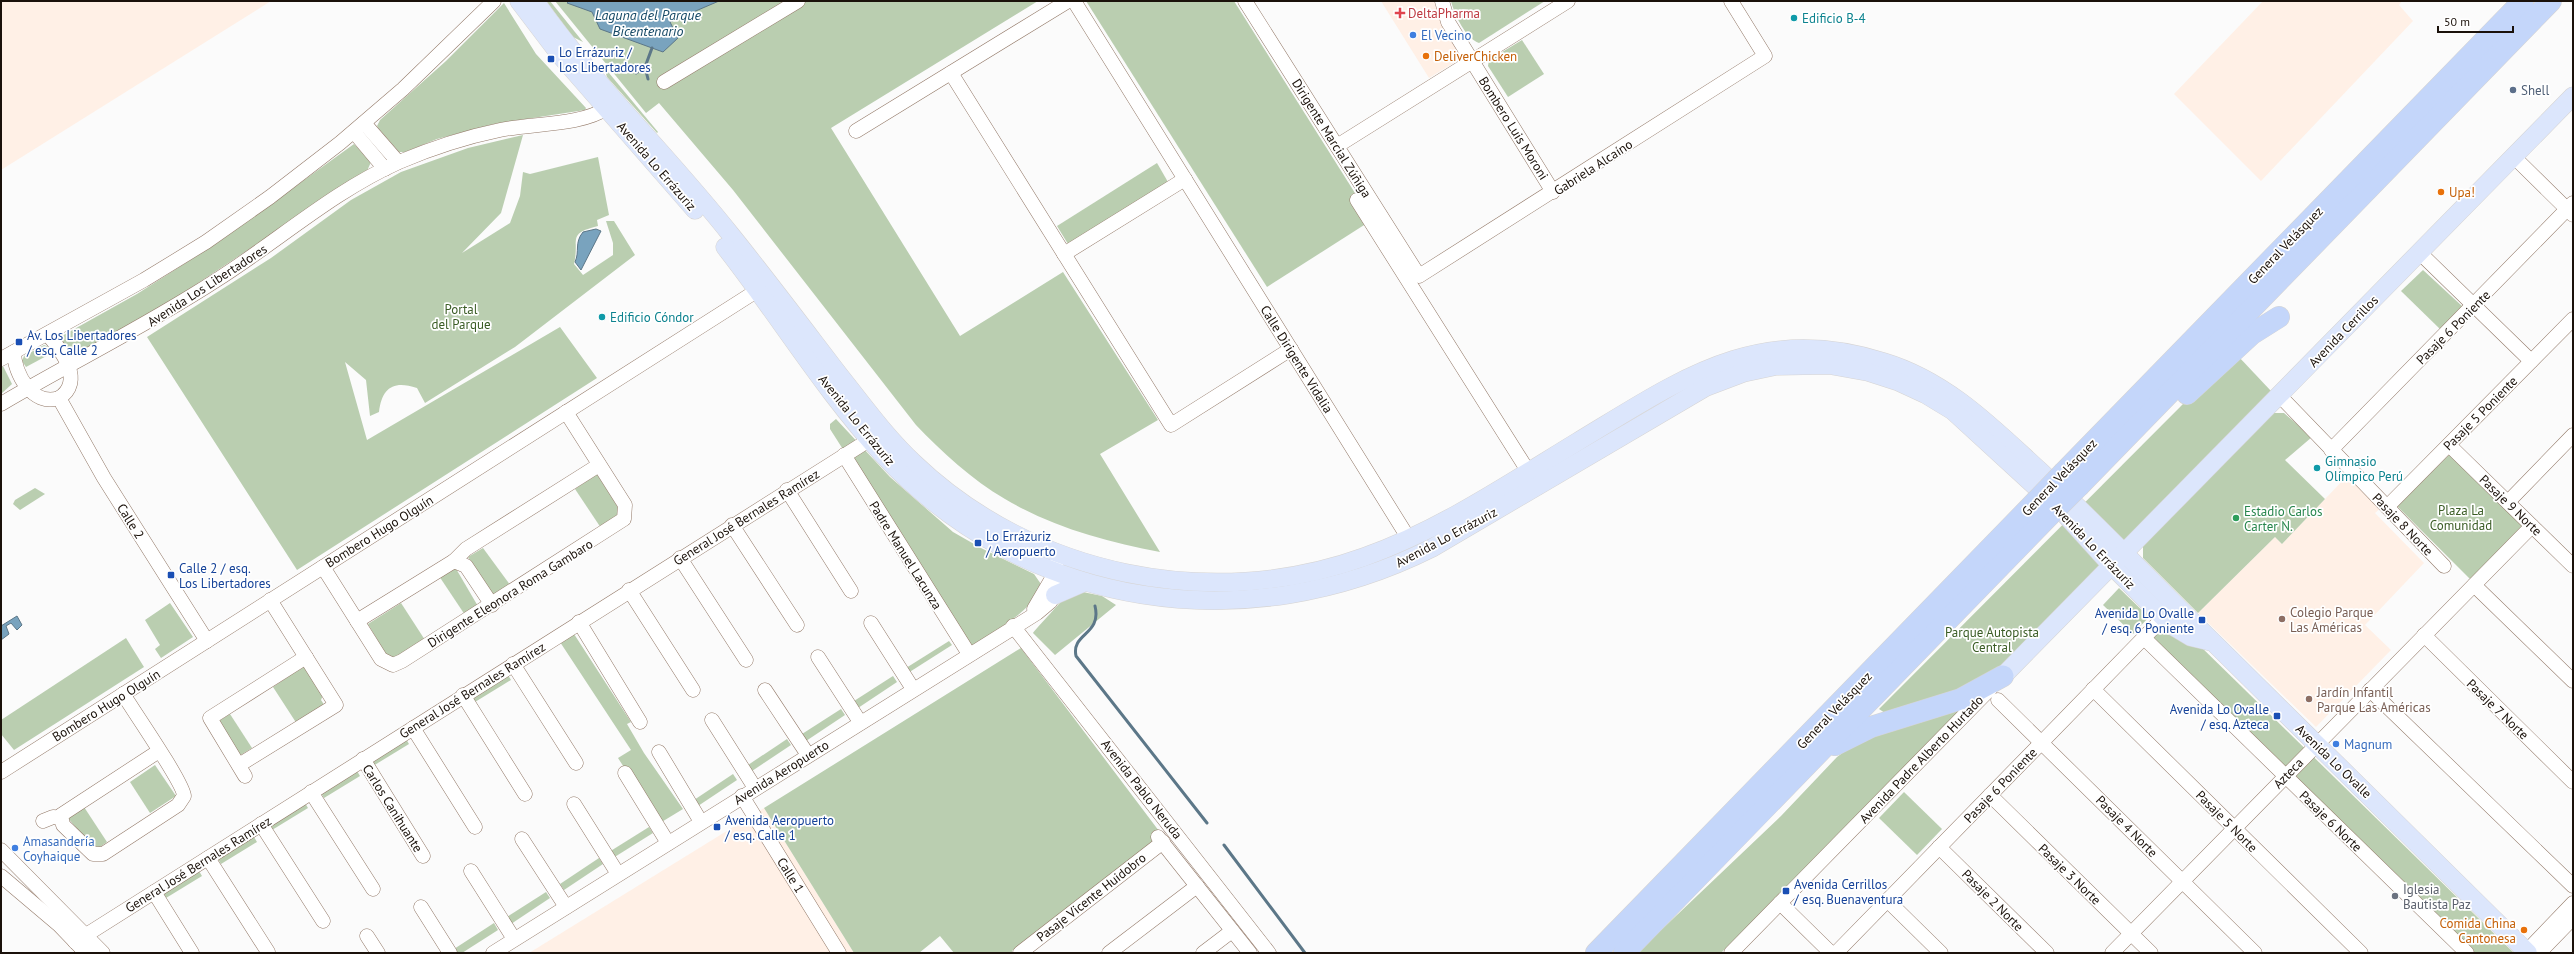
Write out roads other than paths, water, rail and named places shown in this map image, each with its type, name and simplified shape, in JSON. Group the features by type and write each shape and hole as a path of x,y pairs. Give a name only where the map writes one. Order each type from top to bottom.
{"highway":[{"name":"General Velásquez","path":"1624,953 1810,762 2042,509 2064,472 2523,1"},
{"name":"General Velásquez","path":"1596,953 2042,509 2080,485 2551,1"},
{"path":"2108,456 2174,405 2255,332 2278,317"},
{"path":"1810,762 1855,734 1888,721 1961,699 2003,676"}],"main road":[{"name":"Avenida Lo Errázuriz","path":"519,1 560,55 708,225 869,440 908,480 953,516 998,544 1060,573 1086,582 1151,598 1216,602 1283,596 1348,582 1392,566 1432,548 1706,387 1743,373 1793,364 1829,365 1883,376 1925,394 1953,411 2117,559"},
{"name":"Avenida Lo Errázuriz","path":"535,1 572,51 712,210 902,451 939,485 970,508 1010,531 1066,556 1157,579 1199,583 1243,584 1288,578 1324,570 1363,558 1409,539 1528,472 1664,389 1722,362 1776,351 1835,351 1883,361 1900,367 1952,394 1982,418 2034,466 2117,559 2164,617 2191,637 2212,642"},
{"name":"Avenida Cerrillos","path":"2117,559 2280,396 2573,96"},
{"name":"Avenida Lo Ovalle","path":"2117,559 2212,642 2530,953"},
{"name":"Avenida Padre Alberto Hurtado","path":"2003,676 2117,559"},
{"path":"1055,595 1086,582"}],"street":[{"path":"1,359 144,280 206,242 276,193 359,127 441,54 494,1"},
{"path":"664,82 798,1"},
{"path":"856,131 1068,1"},
{"name":"Calle Dirigente Vidalia","path":"1074,1 1409,539"},
{"name":"Dirigente Marcial Zúñiga","path":"1245,1 1419,276"},
{"name":"Bombero Luis Moroni","path":"1442,1 1448,22 1553,192"},
{"path":"1337,146 1568,1"},
{"name":"Gabriela Alcaíno","path":"1419,276 1766,56 1731,1"},
{"path":"951,73 1171,425 1291,349"},
{"name":"Avenida Los Libertadores","path":"1,404 157,318 233,270 340,195 398,162 479,134 522,126 586,119 607,108"},
{"path":"359,127 398,162"},
{"path":"359,127 385,169"},
{"path":"2514,157 2571,209"},
{"path":"1064,254 1184,179"},
{"path":"1357,200 1528,472"},
{"name":"Pasaje 6 Poniente","path":"2331,450 2571,209"},
{"path":"2420,253 2531,361"},
{"name":"Bombero Hugo Olguín","path":"1,772 758,290"},
{"name":"Pasaje 5 Poniente","path":"2387,507 2573,319"},
{"path":"14,352 16,365 28,388 34,395 43,400 59,398 70,387 72,374 47,334"},
{"name":"Pasaje 8 Norte","path":"2280,396 2444,566"},
{"name":"Calle 2","path":"59,398 104,478 207,641"},
{"path":"322,567 357,621 454,561 466,548 599,465 566,412"},
{"path":"2508,502 2573,435"},
{"name":"General José Bernales Ramírez","path":"80,939 787,490 869,440"},
{"name":"Pasaje 9 Norte","path":"2449,445 2532,526 2570,557"},
{"name":"Padre Manuel Lacunza","path":"844,455 969,654"},
{"name":"Dirigente Eleonora Roma Gambaro","path":"357,621 381,659 390,665 399,664 619,524 626,515 625,505 599,465"},
{"path":"787,490 851,591"},
{"path":"732,525 797,625"},
{"name":"Azteca","path":"2112,953 2532,526"},
{"name":"Avenida Aeropuerto","path":"492,953 1044,608 1055,595 1066,556"},
{"path":"680,558 746,660"},
{"path":"454,561 466,566 492,605"},
{"name":"Avenida Aeropuerto","path":"1030,616 1046,589 1060,573"},
{"path":"2474,585 2573,681"},
{"path":"629,590 692,690"},
{"path":"270,600 306,657 336,705 242,770 210,718 306,657"},
{"name":"Pasaje 6 Poniente","path":"1836,953 2164,617"},
{"path":"579,622 640,722"},
{"path":"871,623 913,689"},
{"name":"Avenida Pablo Neruda","path":"1013,626 1269,953"},
{"name":"Pasaje 7 Norte","path":"2424,636 2573,782"},
{"name":"Pasaje 6 Norte","path":"2144,638 2467,953"},
{"path":"818,657 860,722"},
{"path":"513,664 576,763"},
{"name":"Avenida Padre Alberto Hurtado","path":"1731,953 2003,676"},
{"name":"Pasaje 5 Norte","path":"2093,689 2361,953"},
{"path":"766,690 808,755"},
{"path":"2370,690 2573,886"},
{"path":"60,818 62,825 90,852 100,855 178,805 183,800 183,791 123,694"},
{"path":"463,695 524,794"},
{"name":"Pasaje 4 Norte","path":"1998,700 2255,953"},
{"path":"712,720 755,788"},
{"path":"412,728 475,827"},
{"path":"60,818 65,811 159,751"},
{"path":"659,752 702,822"},
{"name":"Carlos Canihuante","path":"362,760 423,856"},
{"path":"624,773 668,843"},
{"path":"311,792 373,889"},
{"name":"Calle 1","path":"742,796 839,953"},
{"name":"Pasaje 3 Norte","path":"1990,796 2151,953"},
{"path":"574,804 618,874"},
{"path":"43,822 53,817 60,818"},
{"path":"261,824 323,921"},
{"path":"522,839 566,907"},
{"name":"Avenida Pablo Neruda","path":"1160,839 1250,953"},
{"name":"Pasaje Vicente Huidobro","path":"1020,953 1160,839"},
{"name":"Pasaje 2 Norte","path":"1939,847 2047,953"},
{"path":"1,850 80,939 86,953"},
{"path":"208,858 268,952"},
{"path":"471,871 514,940"},
{"path":"1,876 80,939 103,953"},
{"path":"1109,953 1197,886"},
{"path":"154,892 192,953"},
{"path":"1888,900 1941,953"},
{"path":"1780,903 1830,953"},
{"path":"2530,953 2573,903"},
{"path":"421,907 450,953"},
{"path":"2530,953 2573,918"},
{"path":"1203,953 1232,931"},
{"path":"366,936 378,953"}],"water":[{"name":"Laguna del Parque Bicentenario","path":"569,1 719,1 670,22 678,38 663,52 600,29 592,12 567,3"},
{"path":"596,229 601,231 581,270 575,262 580,236 583,232"},
{"path":"17,616 22,625 17,630 11,623 6,626 9,634 1,640 1,626"}],"waterway":[{"path":"648,79 645,67 652,48"},
{"path":"636,73 645,67"},
{"path":"1095,606 1096,616 1094,623 1078,643 1076,648 1076,656 1207,823"},
{"path":"1224,845 1305,953"}],"place":[{"name":"DeltaPharma","path":"1400,13"},
{"name":"Edificio B-4","path":"1794,18"},
{"name":"El Vecino","path":"1413,35"},
{"name":"DeliverChicken","path":"1426,56"},
{"name":"Lo Errázuriz / Los Libertadores","path":"551,59"},
{"name":"Shell","path":"2513,90"},
{"name":"Upa!","path":"2441,192"},
{"name":"Edificio Cóndor","path":"602,317"},
{"name":"Av. Los Libertadores / esq. Calle 2","path":"19,342"},
{"name":"Gimnasio Olímpico Perú","path":"2317,468"},
{"name":"Estadio Carlos Carter N.","path":"2236,518"},
{"name":"Lo Errázuriz / Aeropuerto","path":"978,543"},
{"name":"Calle 2 / esq. Los Libertadores","path":"171,575"},
{"name":"Colegio Parque Las Américas","path":"2282,619"},
{"name":"Avenida Lo Ovalle / esq. 6 Poniente","path":"2202,620"},
{"name":"Jardín Infantil Parque Las Américas","path":"2309,699"},
{"name":"Avenida Lo Ovalle / esq. Azteca","path":"2277,716"},
{"name":"Magnum","path":"2336,744"},
{"name":"Avenida Aeropuerto / esq. Calle 1","path":"717,827"},
{"name":"Amasandería Coyhaique","path":"15,848"},
{"name":"Avenida Cerrillos / esq. Buenaventura","path":"1786,891"},
{"name":"Iglesia Bautista Paz","path":"2395,896"},
{"name":"Comida China Cantonesa","path":"2524,930"}],"park label":[{"name":"Portal del Parque","path":"461,316"},
{"name":"Plaza La Comunidad","path":"2461,518"},
{"name":"Parque Autopista Central","path":"1992,640"}]}
